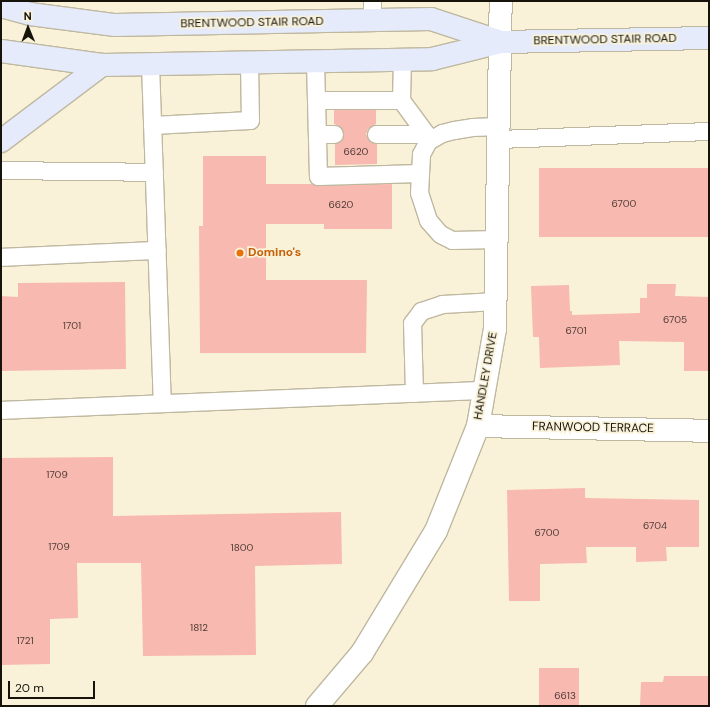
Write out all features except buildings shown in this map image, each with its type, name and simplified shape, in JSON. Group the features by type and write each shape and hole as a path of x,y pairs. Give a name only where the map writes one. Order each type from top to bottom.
{"main road":[{"name":"BRENTWOOD STAIR ROAD","path":"1,6 30,14 115,25 372,11 431,19 501,42"},
{"name":"BRENTWOOD STAIR ROAD","path":"1,51 102,65 315,62 432,59 501,42 709,38"},
{"path":"1,141 102,65"}],"street":[{"name":"HANDLEY DRIVE","path":"317,706 362,653 436,531 478,426 495,330 501,42 500,1"},
{"name":"FRANWOOD TERRACE","path":"478,426 709,431"}],"lane":[{"path":"402,60 401,100 427,138"},
{"path":"315,62 318,176 420,173"},
{"path":"152,125 250,120 249,63"},
{"path":"150,64 162,402"},
{"path":"316,100 401,100"},
{"path":"376,134 427,138 460,129 499,133 709,131"},
{"path":"317,134 334,134"},
{"path":"427,138 421,154 419,193 428,220 440,234 452,240 497,239"},
{"path":"1,170 154,172"},
{"path":"1,257 157,250"},
{"path":"414,392 412,323 421,311 442,304 496,301"},
{"path":"1,410 162,402 484,390"}],"place":[{"name":"Domino's","path":"240,253"}]}
